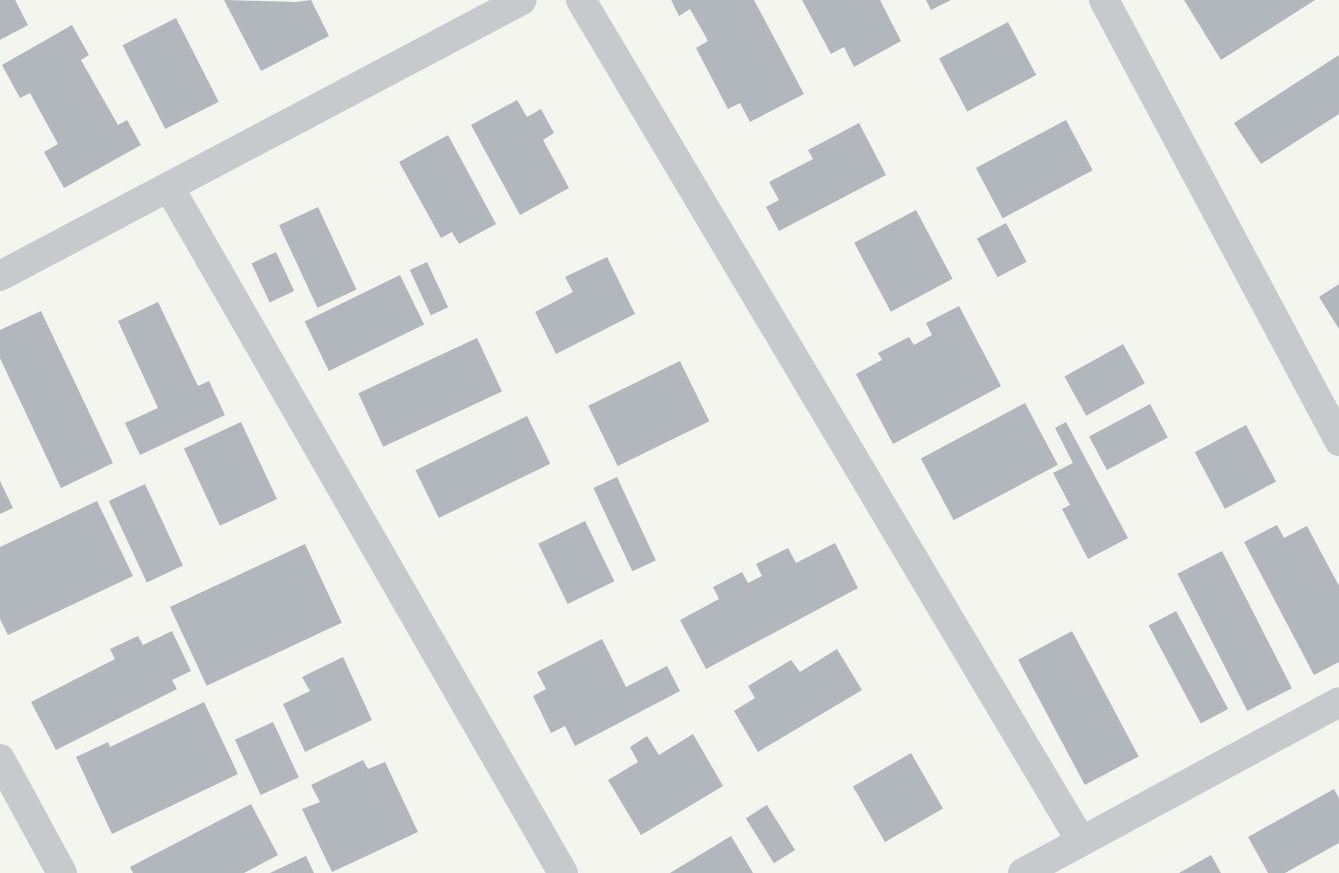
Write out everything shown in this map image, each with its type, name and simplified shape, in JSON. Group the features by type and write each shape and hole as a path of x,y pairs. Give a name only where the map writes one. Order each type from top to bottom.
{"street":[{"path":"0,276 523,0"},
{"path":"581,0 1081,841"},
{"path":"1104,0 1339,441"},
{"path":"169,187 563,873"},
{"path":"1023,873 1339,702"},
{"path":"0,759 62,873"}],"building":[{"path":"0,0 15,0 28,25 0,40"},
{"path":"224,0 311,0 329,36 261,71"},
{"path":"671,0 754,0 804,94 750,122 740,103 728,109 696,48 708,41 690,9 679,16"},
{"path":"802,0 880,0 901,41 854,67 844,47 831,54"},
{"path":"926,0 951,0 931,10"},
{"path":"1184,0 1315,0 1221,60"},
{"path":"176,18 219,102 165,129 123,45"},
{"path":"1008,22 1036,75 967,112 939,59"},
{"path":"72,25 89,55 81,60 118,125 127,120 141,145 64,188 44,152 58,144 30,93 20,98 2,65"},
{"path":"1339,55 1339,114 1261,164 1234,123"},
{"path":"517,100 527,117 541,109 554,133 543,140 569,188 520,215 471,125"},
{"path":"1066,120 1093,170 1003,218 976,168"},
{"path":"859,123 886,175 779,231 766,207 779,200 769,182 813,159 808,150"},
{"path":"448,135 496,224 459,244 452,232 441,238 399,162"},
{"path":"318,207 356,289 317,308 279,225"},
{"path":"916,210 953,279 891,312 854,243"},
{"path":"1006,223 1027,262 998,277 977,238"},
{"path":"276,252 294,291 270,302 252,263"},
{"path":"607,257 635,314 556,354 535,312 573,292 565,277"},
{"path":"427,262 448,307 431,315 410,270"},
{"path":"400,275 424,324 329,371 305,321"},
{"path":"1339,284 1339,329 1319,297"},
{"path":"158,302 198,386 209,381 225,415 140,455 125,423 158,408 118,321"},
{"path":"959,306 1001,386 893,444 856,374 882,360 878,353 909,337 914,345 932,335 926,323"},
{"path":"41,311 113,463 61,488 0,358 0,330"},
{"path":"477,338 502,391 383,447 358,393"},
{"path":"1123,344 1145,383 1086,416 1064,376"},
{"path":"680,361 709,421 618,466 588,406"},
{"path":"1025,403 1058,465 954,520 921,458"},
{"path":"1150,404 1168,438 1107,470 1089,436"},
{"path":"527,416 550,464 439,518 416,470"},
{"path":"241,422 277,499 220,526 184,449"},
{"path":"1066,422 1128,538 1088,559 1062,509 1070,505 1053,473 1073,463 1055,428"},
{"path":"1246,425 1276,482 1225,509 1195,452"},
{"path":"617,477 656,560 632,571 593,488"},
{"path":"0,481 13,508 0,514"},
{"path":"145,484 183,566 147,582 109,501"},
{"path":"97,501 133,576 8,635 0,619 0,547"},
{"path":"585,521 614,581 568,604 538,544"},
{"path":"1277,525 1284,538 1307,526 1339,586 1339,662 1314,675 1244,542"},
{"path":"835,543 858,588 706,669 680,620 719,599 713,587 742,572 748,583 762,576 756,564 788,548 796,563"},
{"path":"305,544 342,623 207,686 170,607"},
{"path":"1222,551 1292,688 1247,711 1177,574"},
{"path":"1176,611 1228,709 1201,724 1149,626"},
{"path":"172,631 191,671 172,680 177,689 56,750 31,702 115,659 110,649 138,636 143,645"},
{"path":"1072,631 1139,756 1085,785 1018,660"},
{"path":"602,639 626,687 667,666 680,691 575,746 565,726 551,733 533,696 546,689 537,672"},
{"path":"837,649 862,690 758,752 734,711 755,698 748,686 791,660 800,672"},
{"path":"343,657 372,720 305,752 283,704 310,691 302,677"},
{"path":"204,702 238,774 112,834 76,757 108,742 110,747"},
{"path":"273,722 299,777 261,795 235,740"},
{"path":"693,734 723,786 641,835 608,780 638,762 630,747 647,736 659,755"},
{"path":"911,753 943,808 885,842 853,786"},
{"path":"363,760 368,769 385,762 418,832 332,872 302,809 320,802 311,785"},
{"path":"1334,789 1339,798 1339,843 1285,873 1268,873 1248,837"},
{"path":"251,804 278,855 244,873 133,873 130,867"},
{"path":"767,805 795,850 774,863 746,818"},
{"path":"731,836 753,873 670,873"},
{"path":"1211,855 1221,873 1179,873"},
{"path":"306,856 314,873 270,873"}]}
